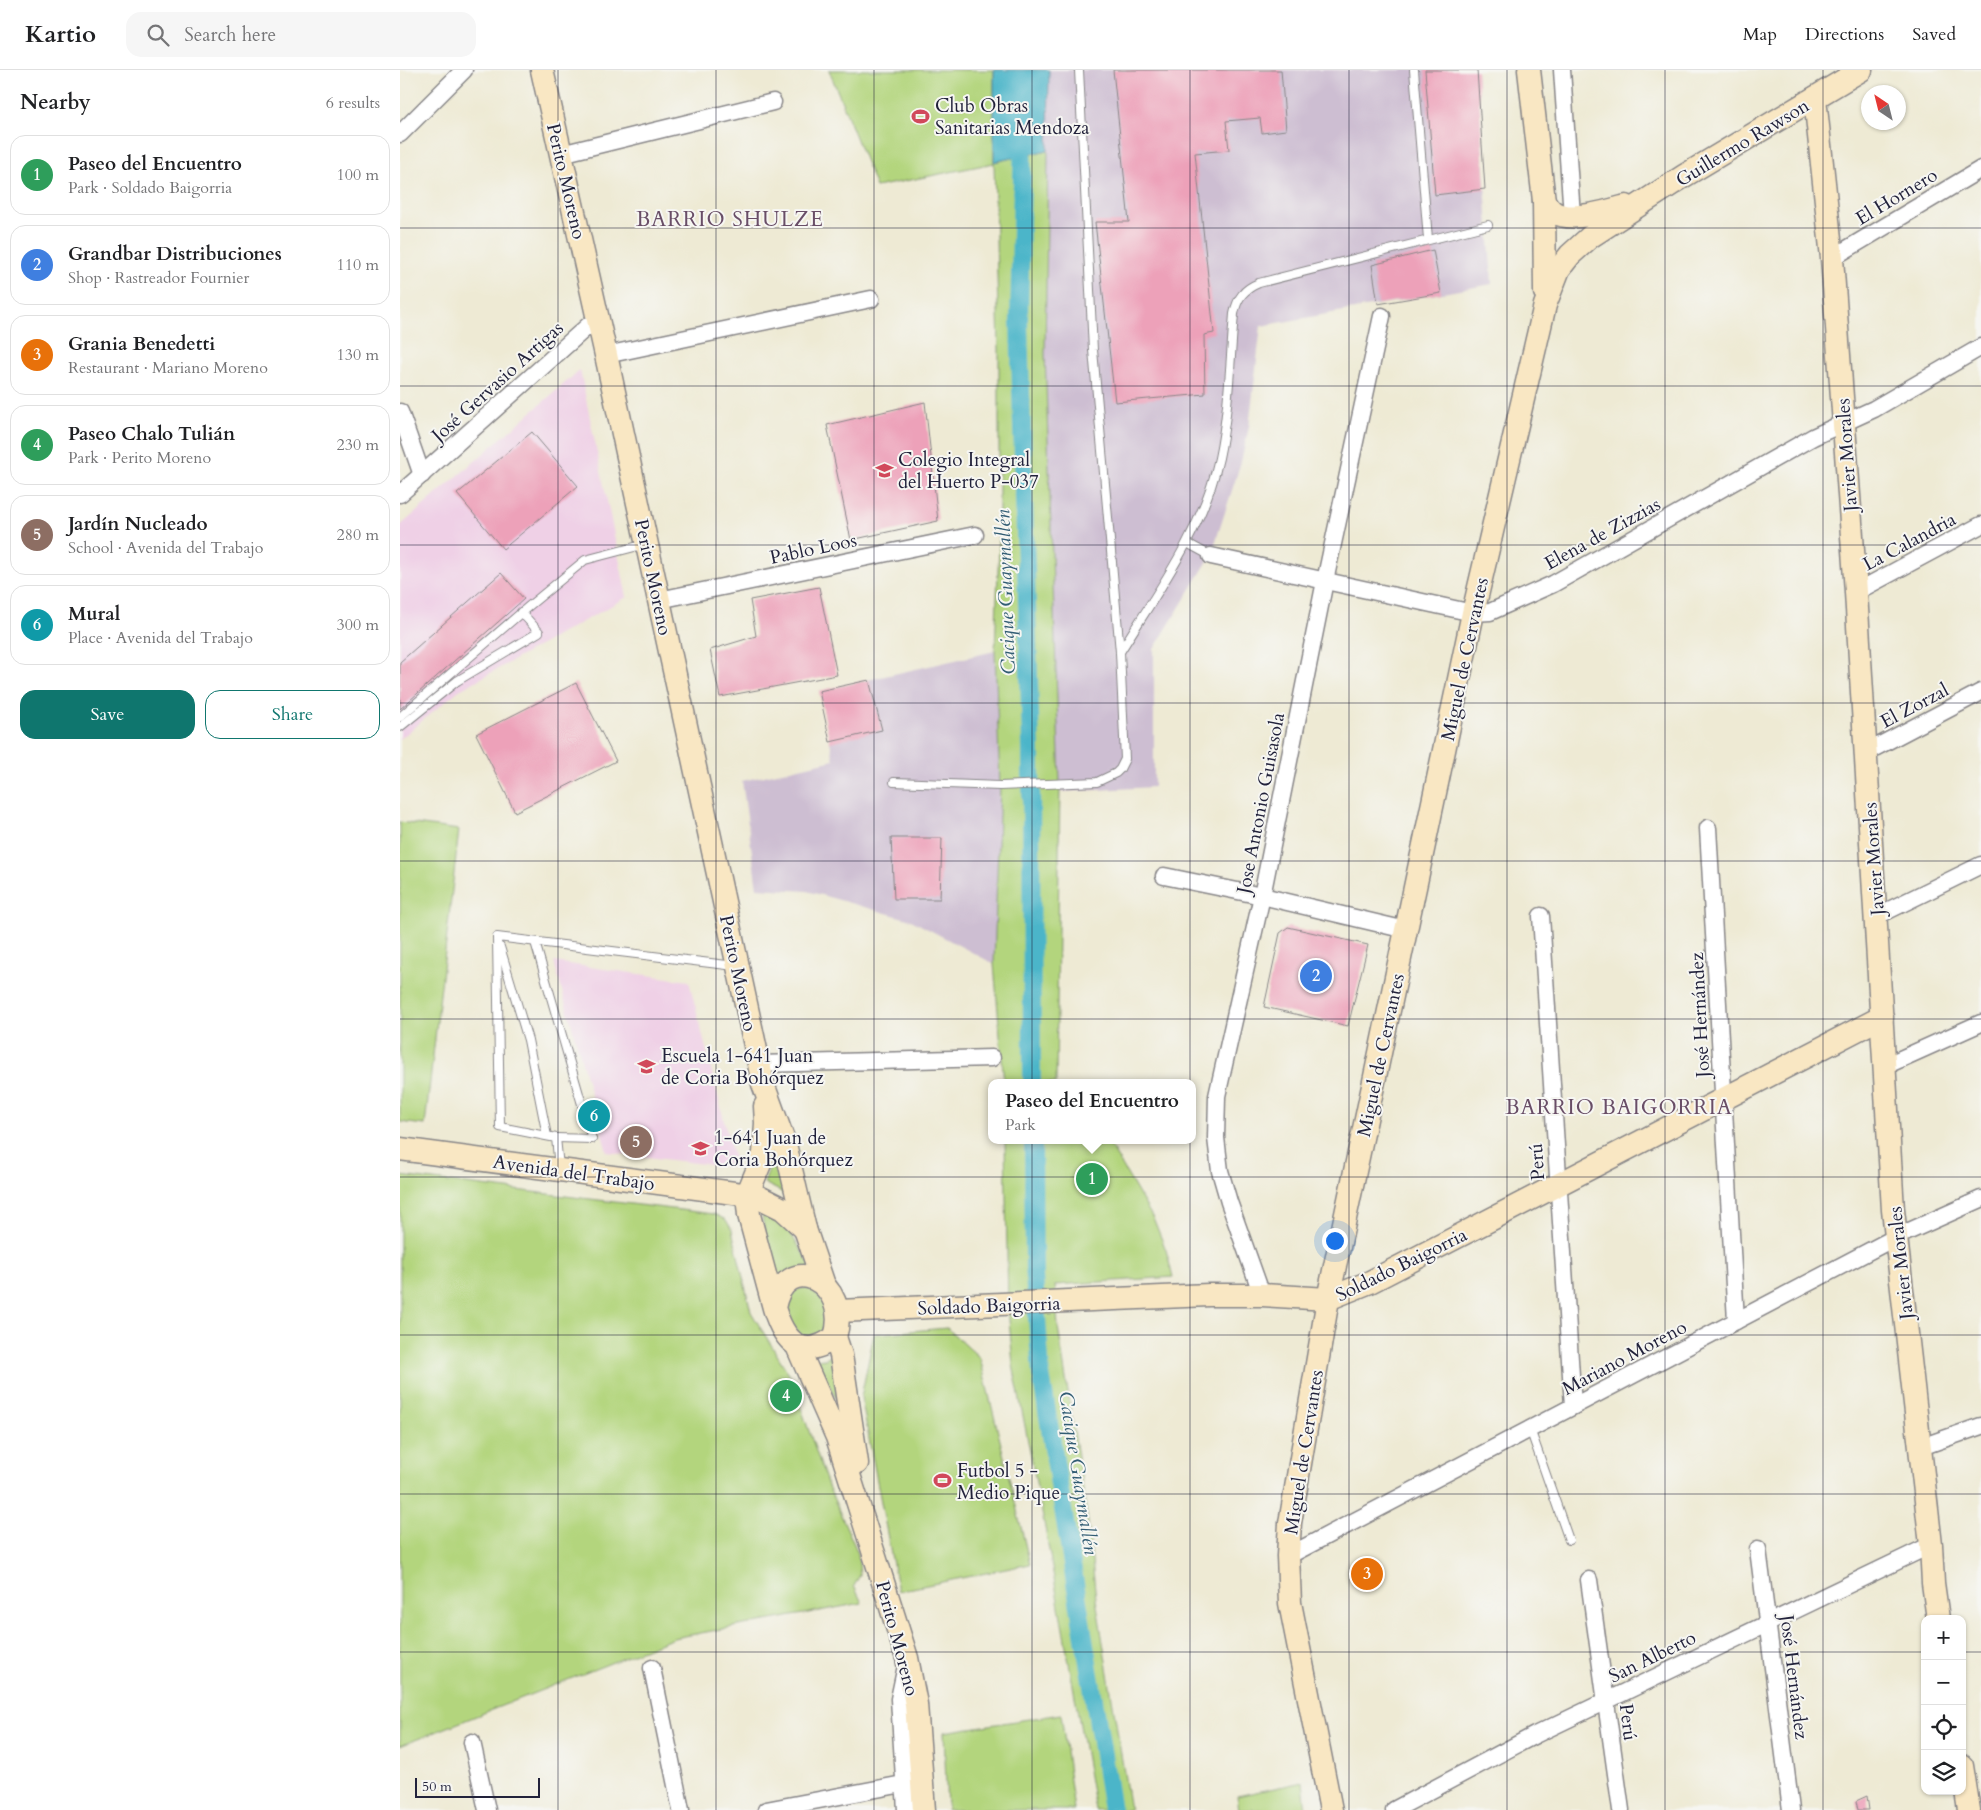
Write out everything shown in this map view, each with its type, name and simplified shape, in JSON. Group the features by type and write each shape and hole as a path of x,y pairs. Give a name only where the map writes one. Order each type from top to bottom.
{"main road":[{"name":"Perito Moreno","path":"542,70 598,318 761,1074 785,1144 805,1229 824,1285"},
{"name":"Miguel de Cervantes","path":"1529,70 1552,221 1545,305"},
{"name":"Guillermo Rawson","path":"1559,269 1574,251 1590,237 1648,198 1861,70"},
{"name":"Javier Morales","path":"1815,98 1832,258 1844,423 1877,916 1896,1237 1932,1545 1933,1583 1937,1615"},
{"name":"Guillermo Rawson","path":"1552,221 1564,225 1648,198"},
{"name":"Guillermo Rawson","path":"1552,221 1561,241 1574,242 1590,237"},
{"name":"Miguel de Cervantes","path":"1331,1810 1290,1603 1288,1556 1290,1523 1328,1299 1473,614 1545,305 1559,269"},
{"name":"Soldado Baigorria","path":"838,1311 1209,1295 1262,1295 1328,1299 1370,1282 1882,1017"},
{"name":"Perito Moreno","path":"761,1074 766,1123 764,1154 747,1195 764,1198 783,1209 805,1229"},
{"name":"Avenida del Trabajo","path":"400,1149 747,1195"},
{"path":"747,1195 749,1215 774,1308 778,1322 786,1336 798,1346 816,1348 835,1337 839,1324 838,1311 830,1293 824,1285 808,1277 791,1279 782,1285 776,1295 774,1308"},
{"name":"Perito Moreno","path":"835,1337 841,1355 867,1528"},
{"name":"Perito Moreno","path":"798,1346 837,1437 907,1658 916,1704 924,1810"},
{"path":"1966,1791 1969,1810"}],"street":[{"path":"400,134 464,70"},
{"path":"1552,221 1562,70"},
{"path":"561,154 773,102"},
{"name":"El Hornero","path":"1832,258 1981,169"},
{"path":"606,355 871,299"},
{"name":"Jose Antonio Guisasola","path":"1262,1295 1224,1185 1218,1156 1217,1096 1262,896 1325,581 1382,316"},
{"name":"José Gervasio Artigas","path":"400,494 598,318"},
{"name":"Elena de Zizzias","path":"1211,556 1473,614 1490,612 1553,584 1813,437 1874,409 1981,347"},
{"path":"400,412 422,475"},
{"name":"La Calandria","path":"1856,592 1981,525"},
{"name":"Pablo Loos","path":"659,600 975,534"},
{"name":"El Zorzal","path":"1865,753 1981,692"},
{"name":"José Hernández","path":"1708,828 1736,1321"},
{"path":"1877,916 1981,865"},
{"path":"1164,876 1262,896 1406,930"},
{"name":"Perú","path":"1541,916 1573,1406"},
{"path":"1885,1066 1981,1023"},
{"path":"761,1074 992,1058"},
{"name":"Mariano Moreno","path":"1288,1556 1896,1237 1981,1198"},
{"path":"1921,1448 1981,1426"},
{"name":"San Alberto","path":"1394,1810 1527,1739 1606,1700 1932,1545"},
{"name":"José Hernández","path":"1758,1549 1791,1810"},
{"name":"Perú","path":"1589,1580 1621,1810"},
{"path":"906,1810 899,1699 907,1658"},
{"path":"652,1668 681,1810"},
{"path":"472,1742 487,1810"},
{"path":"766,1810 903,1784"}],"lane":[{"path":"894,782 1000,786 1097,782 1103,781 1116,773 1123,764 1126,754 1120,652 1093,350 1078,70"},
{"path":"1414,70 1428,240"},
{"path":"1120,652 1187,543 1218,460 1224,427 1234,314 1236,303 1241,294 1259,283 1488,225"},
{"path":"1187,543 1211,556"},
{"path":"400,717 521,612 585,560 647,544"},
{"path":"400,727 457,681 539,632 521,612"},
{"path":"497,937 737,966"},
{"path":"497,937 500,1126 556,1138 592,1139 535,942"},
{"path":"497,937 528,1040 547,1136"},
{"path":"556,1138 559,1171"},
{"path":"1530,1429 1569,1540"}],"shaded area":[{"path":"1049,70 1477,70 1492,284 1261,326 1249,427 1241,462 1211,556 1154,649 1154,787 1000,795 994,964 911,920 807,891 757,888 742,781 834,760 819,691 995,651 999,775 1045,354"},
{"path":"580,370 627,597 458,691 400,739 400,526"},
{"name":"Escuela 1-641 Juan de Coria Bohórquez","path":"554,962 689,981 736,1168 607,1152"}],"green space":[{"path":"829,70 994,70 994,162 1048,150 1045,354 1060,784 1056,1079 1004,1079 994,964 1000,786 995,651 999,544 999,349 994,163 876,187"},
{"path":"400,822 459,830 425,1125 400,1122"},
{"path":"1005,1144 1109,1144 1154,1220 1166,1250 1173,1277 1055,1285 1058,1327 1088,1522 1096,1599 1130,1810 1095,1810 1046,1533 1013,1365 1008,1308"},
{"path":"778,1146 786,1197 780,1191 764,1183"},
{"path":"400,1176 714,1214 726,1220 732,1230 751,1312 790,1376 828,1486 858,1553 860,1575 854,1586 862,1603 674,1638 400,1746"},
{"path":"760,1204 781,1218 812,1268 773,1280"},
{"path":"805,1288 820,1298 827,1314 828,1327 819,1334 812,1336 800,1335 785,1314 787,1296 798,1289"},
{"name":"Futbol 5 - Medio Pique","path":"947,1328 980,1358 1030,1564 898,1591 861,1397 874,1334"},
{"path":"835,1354 837,1400 816,1360 825,1359"},
{"path":"1061,1714 1074,1810 947,1810 944,1732"},
{"path":"1303,1782 1306,1810 1239,1810 1237,1796"}],"water":[{"path":"994,70 1049,70 1048,150 994,162"}],"building":[{"path":"1113,70 1281,70 1286,130 1262,133 1260,118 1226,121 1229,150 1195,153 1214,333 1204,335 1205,394 1115,402 1095,222 1129,222"},
{"path":"1425,70 1477,70 1485,189 1435,195"},
{"path":"1433,250 1441,293 1378,304 1372,265"},
{"name":"Colegio Integral del Huerto P-037","path":"925,402 938,521 851,540 827,425"},
{"path":"532,432 578,486 503,549 457,494"},
{"path":"501,573 524,599 400,709 400,662"},
{"path":"819,587 837,675 720,697 710,650 756,636 750,600"},
{"path":"869,680 882,730 830,742 819,691"},
{"path":"576,683 616,761 515,812 476,734"},
{"path":"891,838 942,838 940,899 894,899"},
{"path":"1288,927 1368,945 1348,1026 1264,1007 1280,933"},
{"path":"1867,1796 1869,1810 1858,1810 1856,1801"}],"waterway":[{"name":"Cacique Guaymallén","path":"1023,133 1019,320 1031,747 1032,1079"},
{"name":"Cacique Guaymallén","path":"1033,1144 1034,1275 1041,1374 1112,1810"}],"place":[{"name":"Club Obras Sanitarias Mendoza","path":"921,116"},
{"name":"Colegio Integral del Huerto P-037","path":"884,470"},
{"name":"Grandbar Distribuciones","path":"1316,976"},
{"name":"Escuela 1-641 Juan de Coria Bohórquez","path":"647,1066"},
{"name":"Mural","path":"594,1116"},
{"name":"Jardín Nucleado","path":"636,1142"},
{"name":"1-641 Juan de Coria Bohórquez","path":"700,1148"},
{"name":"Paseo del Encuentro","path":"1092,1179"},
{"name":"Paseo Chalo Tulián","path":"786,1396"},
{"name":"Futbol 5 - Medio Pique","path":"943,1481"},
{"name":"Grania Benedetti","path":"1367,1574"}],"district":[{"name":"BARRIO SHULZE","path":"730,219"},
{"name":"BARRIO BAIGORRIA","path":"1619,1107"}]}
